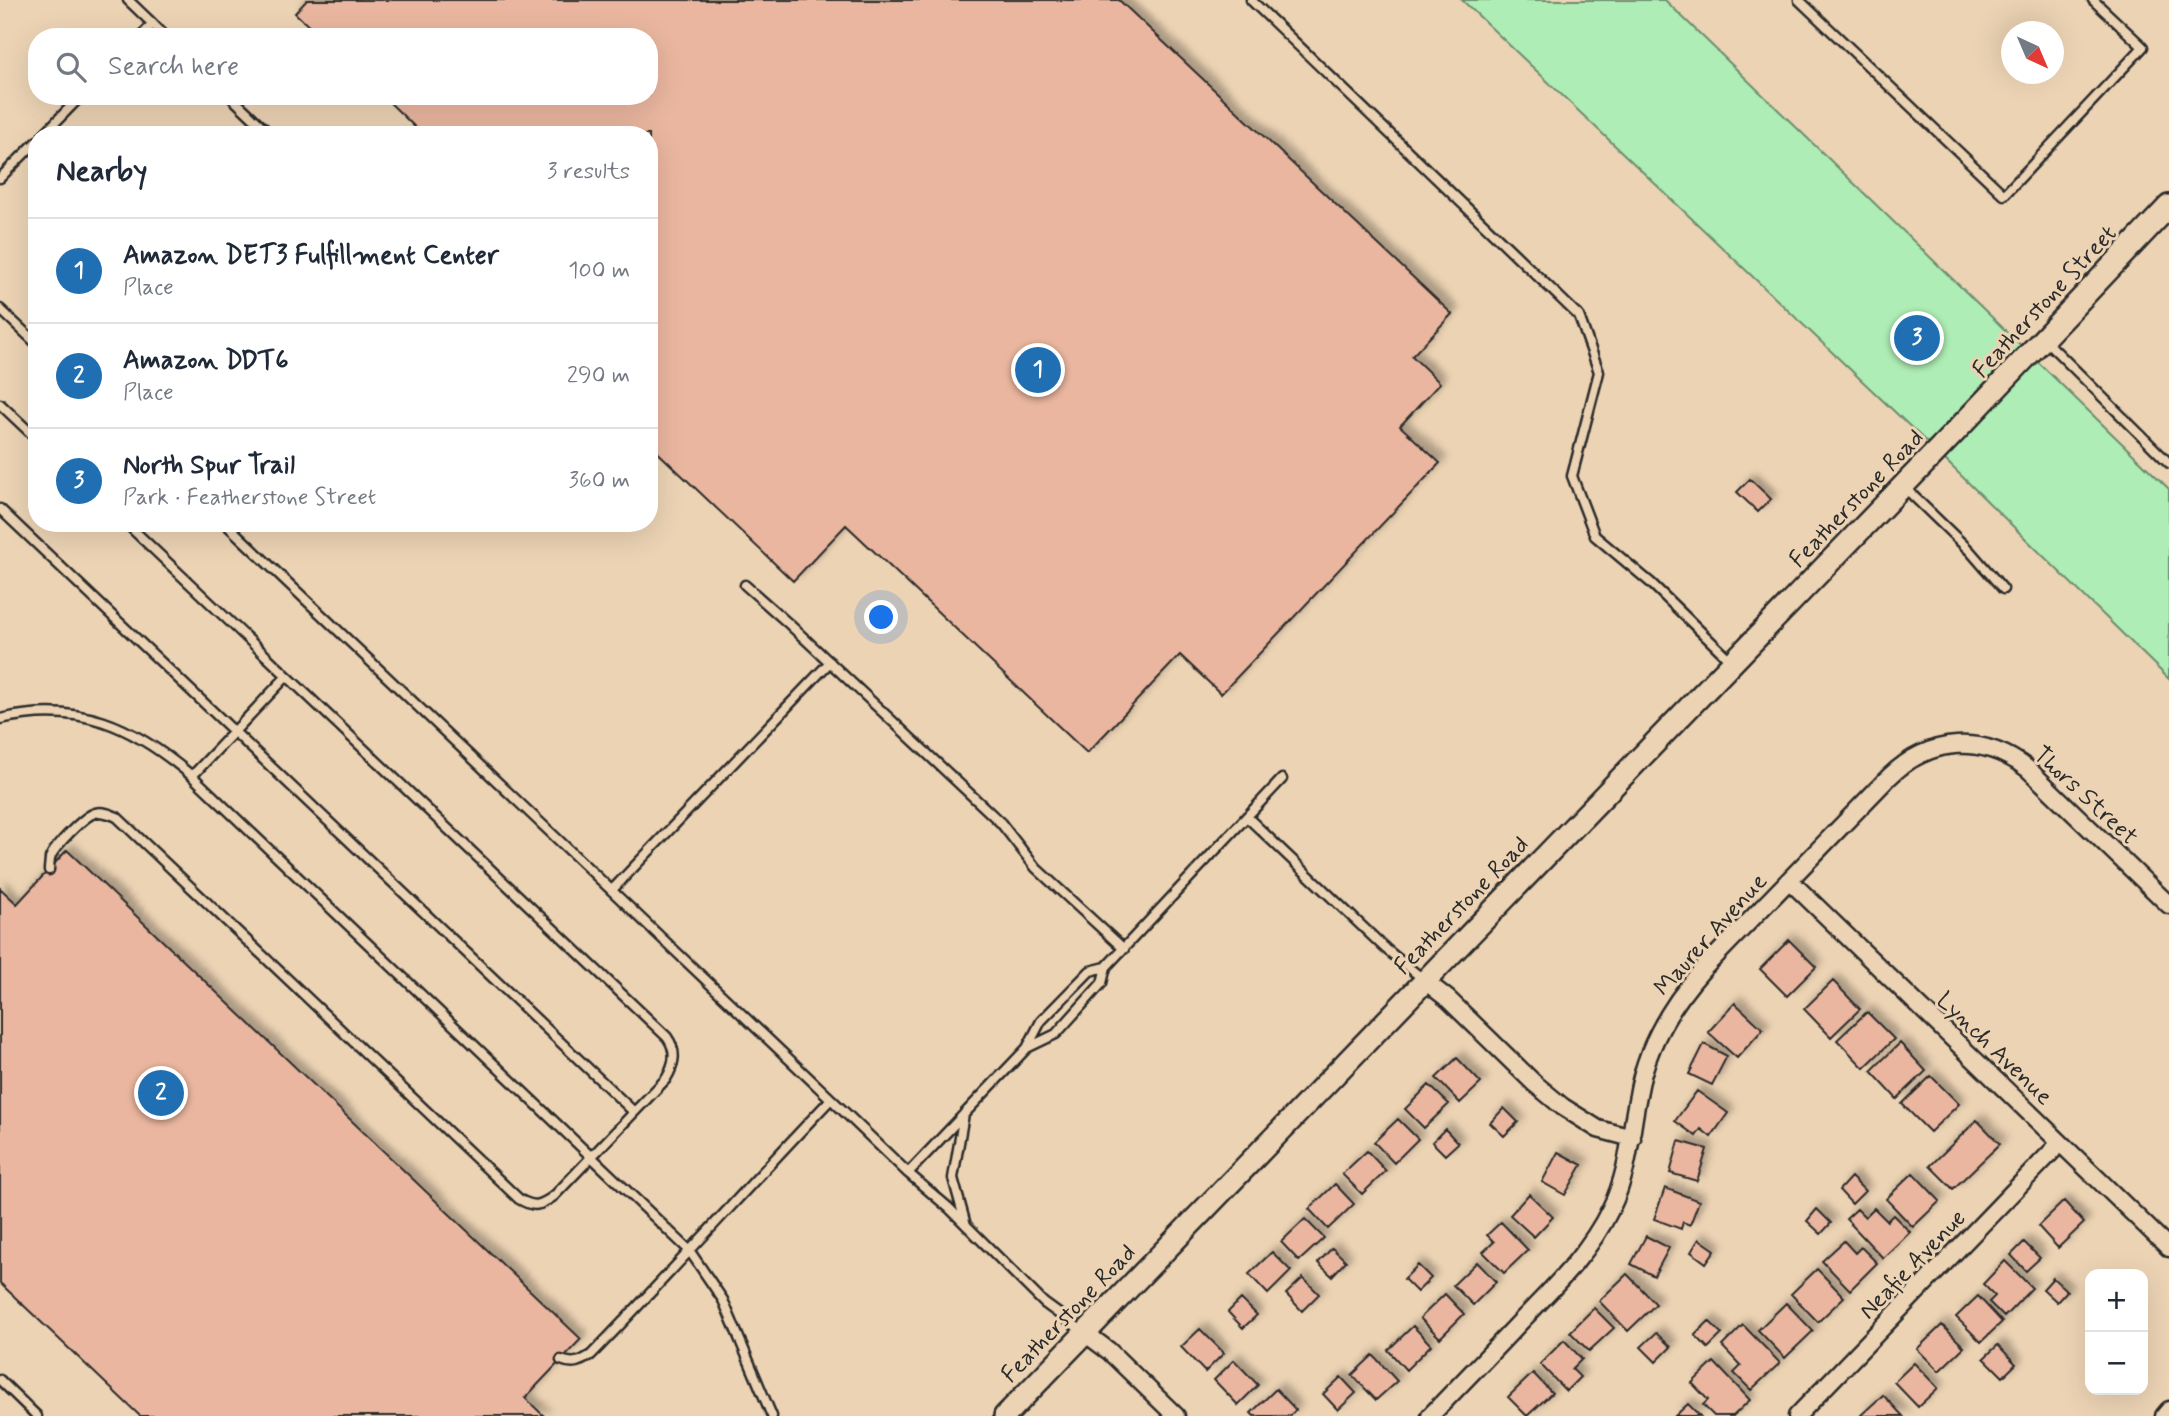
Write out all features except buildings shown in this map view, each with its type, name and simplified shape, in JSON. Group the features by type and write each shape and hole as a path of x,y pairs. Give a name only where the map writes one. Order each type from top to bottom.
{"street":[{"name":"Featherstone Street","path":"1956,431 2169,206"},
{"name":"Featherstone Road","path":"1004,1416 1956,431"},
{"name":"Maurer Avenue","path":"1430,1416 1570,1270 1606,1219 1618,1193 1632,1138 1644,1067 1668,1014 1703,969 1896,770 1920,754 1939,747 1959,745"},
{"name":"Thors Street","path":"1959,745 1992,749 2021,763 2169,905"},
{"name":"Lynch Avenue","path":"1788,880 2169,1248"},
{"path":"1425,981 1448,999 1534,1083 1563,1107 1598,1129 1632,1138"},
{"name":"Neafie Avenue","path":"1797,1416 2060,1143"},
{"path":"1085,1333 1109,1352 1176,1416"},
{"path":"2164,1416 2169,1410"}],"lane":[{"path":"128,0 157,28"},
{"path":"1251,0 1579,316 1599,372 1572,476 1595,536 1651,583 1732,662"},
{"path":"1799,0 2004,195 2143,47 2094,0"},
{"path":"149,28 153,24"},
{"path":"52,126 72,105"},
{"path":"239,105 262,126"},
{"path":"0,178 28,150"},
{"path":"0,309 28,335"},
{"path":"2044,339 2169,463"},
{"path":"0,404 28,430"},
{"path":"1903,486 1970,551 2003,589"},
{"path":"0,509 634,1112"},
{"path":"49,870 50,859 56,849 82,821 93,813 107,813 117,817 519,1199 530,1206 542,1204 554,1196 666,1079 673,1068 674,1055 667,1037 135,532"},
{"path":"235,532 908,1173 948,1208 1044,1303 1085,1333"},
{"path":"745,585 1001,823 1037,868 1124,948"},
{"path":"612,890 830,662"},
{"path":"192,776 287,676"},
{"path":"0,719 50,712 81,715 112,724 141,737 192,776 689,1250 723,1300 772,1416"},
{"path":"1027,1048 1056,1034 1102,984 1106,967 1282,779"},
{"path":"1247,817 1386,949 1425,981"},
{"path":"908,1173 1027,1048 1041,1021 1090,971 1106,967"},
{"path":"561,1360 571,1364 591,1355 831,1099"},
{"path":"964,1114 953,1178 966,1227"},
{"path":"0,1380 37,1416"}],"green space":[{"path":"1462,0 1665,0 2169,489 2169,679 1939,454"}],"place":[{"name":"North Spur Trail","path":"1917,338"},
{"name":"Amazon DET3 Fulfillment Center","path":"1038,370"},
{"name":"Amazon DDT6","path":"161,1093"}]}
